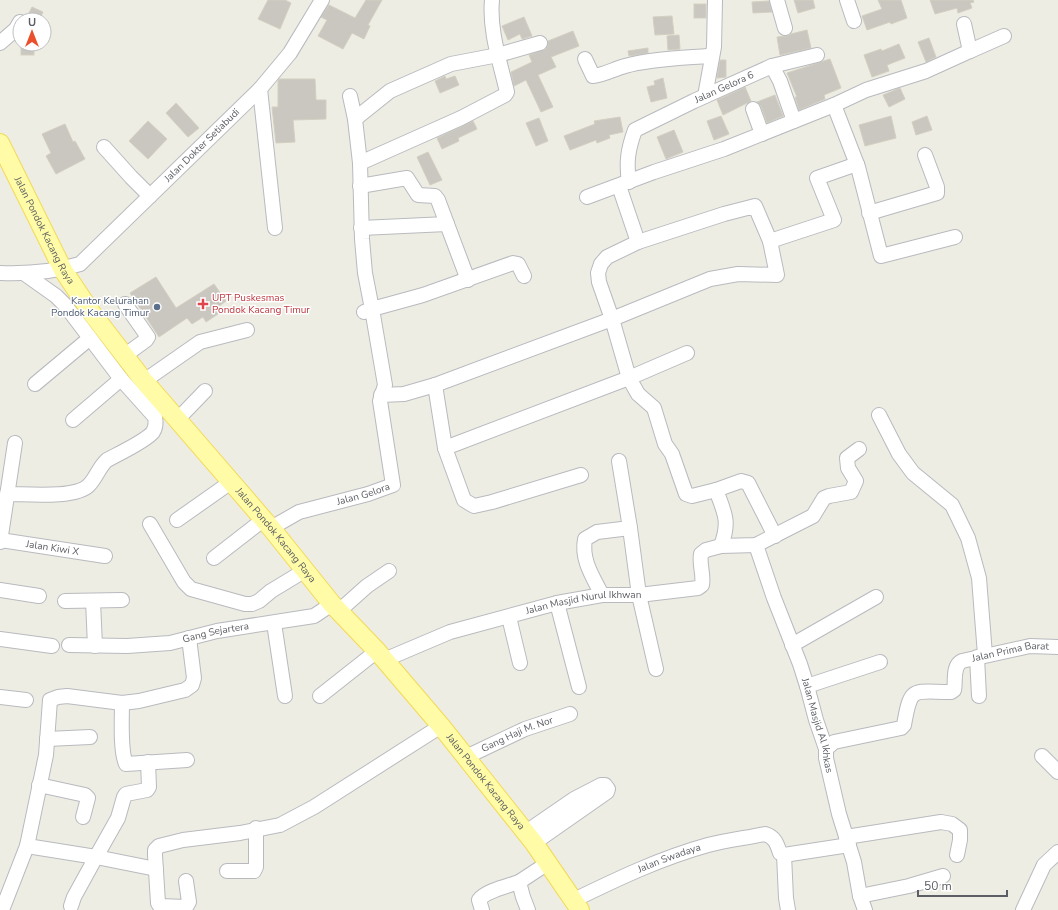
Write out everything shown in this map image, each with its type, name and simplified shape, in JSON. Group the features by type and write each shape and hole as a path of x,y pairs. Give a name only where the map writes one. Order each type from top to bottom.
{"main road":[{"name":"Jalan Pondok Kacang Raya","path":"0,143 62,270 124,356 267,524 304,571 380,655 441,726 530,837 577,905"}],"street":[{"name":"Jalan Dokter Setiabudi","path":"0,273 25,274 62,270 80,264 260,89 290,53 322,0"},
{"path":"360,163 504,97 507,92 492,24 492,0"},
{"path":"705,96 714,47 715,0"},
{"path":"777,0 785,28"},
{"path":"847,0 854,20"},
{"path":"964,24 970,51"},
{"path":"0,44 12,33"},
{"path":"587,198 654,172 724,149 834,105 866,90 926,70 1004,36"},
{"path":"355,119 390,91 424,75 451,64 498,55 540,43"},
{"name":"Jalan Gelora 6","path":"624,184 630,142 635,130 772,66 817,55"},
{"path":"585,59 593,76 625,66 654,61 708,56 710,56 711,60"},
{"path":"772,66 780,81 794,121"},
{"path":"260,89 275,228"},
{"path":"350,96 355,119 360,163 361,228 366,273 368,311 385,385 381,395 404,394 435,385 612,319 710,279 738,274 777,275 770,241 755,206 724,214 638,242 607,257 601,264 598,273 599,282 612,319 629,378 638,394 654,408 665,444 672,454 686,494 692,496 716,490 741,481 748,483 775,536"},
{"path":"834,105 857,164 881,256 955,237"},
{"path":"753,109 762,134"},
{"path":"104,147 150,196"},
{"path":"869,214 937,193 937,187 925,155"},
{"path":"770,241 834,220 817,178 857,164"},
{"path":"360,186 407,178 418,195 435,196 438,200 468,280"},
{"path":"624,184 638,242"},
{"path":"361,228 447,224"},
{"path":"368,311 423,295 514,263 518,264 524,276"},
{"path":"7,494 68,494 82,491 89,485 102,464 152,433 156,425 155,417 121,379 65,305 56,296 25,274"},
{"path":"124,356 148,337 125,304"},
{"path":"144,381 200,342 247,330"},
{"path":"35,384 90,338"},
{"path":"445,448 629,378 687,353"},
{"path":"73,420 121,379"},
{"path":"435,385 445,448 464,500 474,506 581,475"},
{"path":"177,420 205,391"},
{"name":"Jalan Gelora","path":"267,524 299,512 368,494 393,485 380,401 381,395"},
{"path":"878,415 899,454 913,473 952,505 968,538 979,578 981,656 979,696"},
{"path":"0,541 15,443"},
{"path":"756,545 813,516 824,498 851,492 856,481 848,468 847,458 859,449"},
{"path":"619,461 639,595 656,669"},
{"path":"177,520 231,482"},
{"path":"716,490 724,513 726,525 726,533 721,546"},
{"path":"150,524 184,582 191,589 245,604 252,604 259,601 271,591 304,571"},
{"path":"214,558 267,524"},
{"path":"602,595 586,564 584,546 585,539 598,532 630,528"},
{"name":"Jalan Kiwi X","path":"0,541 105,556"},
{"name":"Jalan Masjid Nurul Ikhwan","path":"320,696 380,655 450,632 557,603 602,595 639,595 698,588 702,585 703,581 700,560 701,554 706,550 721,546 756,545"},
{"name":"Jalan Masjid Al Ikhkas","path":"756,545 807,686 816,720 826,749 826,758 847,841 854,862 860,896 865,910"},
{"name":"Gang Sejartera","path":"69,645 126,646 170,643 217,631 314,616 336,607 389,571"},
{"path":"0,590 39,596"},
{"path":"792,645 876,597"},
{"path":"65,601 122,600"},
{"path":"93,601 95,646"},
{"path":"557,603 579,687"},
{"path":"509,617 520,663"},
{"path":"274,623 285,696"},
{"path":"2,910 27,846 46,755 49,702 53,698 67,696 122,703 139,701 185,690 192,685 194,678 189,638"},
{"path":"0,639 52,646"},
{"name":"Jalan Prima Barat","path":"826,749 834,742 901,728 904,725 908,702 914,693 951,692 954,690 956,668 958,663 981,656 1030,646 1058,646"},
{"path":"807,686 880,662"},
{"path":"0,697 26,700"},
{"path":"122,703 126,764 187,760"},
{"name":"Gang Haji M. Nor","path":"466,757 525,729 570,714"},
{"path":"186,881 189,902 186,907 160,906 158,903 155,850 159,846 183,840 240,833 256,828 280,824 314,807 441,726"},
{"path":"47,739 90,737"},
{"path":"1042,756 1058,772"},
{"path":"71,906 74,897 118,818 124,797 126,794 147,790 149,787 148,762"},
{"path":"39,785 85,795 88,798 83,817"},
{"path":"601,785 605,785 608,789 607,792 530,837 574,799 601,785"},
{"path":"788,910 784,855 941,822 952,824 960,830 957,855"},
{"path":"226,871 254,871 256,867 256,828"},
{"name":"Jalan Swadaya","path":"577,905 626,874 708,845 766,834 771,835 775,840 780,853 784,855"},
{"path":"27,846 96,857 156,869"},
{"path":"1023,909 1044,865 1058,852"},
{"path":"482,910 478,900 481,897 497,889 519,882 548,863"},
{"path":"860,896 909,886 943,876"},
{"path":"519,882 528,910"}],"building":[{"path":"268,0 285,0 291,3 280,29 258,19"},
{"path":"366,0 382,0 368,25 370,26 364,39 352,33 343,49 318,36 327,20 321,17 329,5 355,18"},
{"path":"794,0 813,0 815,8 798,13"},
{"path":"878,0 901,0 907,18 867,30 862,16 882,9"},
{"path":"930,0 973,0 974,2 970,3 972,8 958,13 957,8 935,14"},
{"path":"769,1 772,12 753,13 752,2"},
{"path":"694,4 706,4 706,18 694,18"},
{"path":"32,7 43,12 30,12"},
{"path":"672,16 674,34 655,35 653,17"},
{"path":"524,17 532,36 522,39 520,34 508,40 502,26"},
{"path":"807,30 811,48 780,55 777,37 787,36"},
{"path":"573,31 579,46 551,57 556,67 538,75 553,107 541,112 526,80 514,86 511,72 532,62 529,55 546,49 548,41"},
{"path":"679,35 680,49 668,50 667,36"},
{"path":"929,38 936,57 926,62 918,42"},
{"path":"899,44 905,58 887,65 889,71 872,77 864,55 881,49 882,51"},
{"path":"648,48 648,53 629,56 628,51"},
{"path":"21,52 34,52 34,55 21,55"},
{"path":"830,59 841,88 824,95 825,99 799,110 795,97 797,97 787,73"},
{"path":"720,60 726,60 726,77 717,78"},
{"path":"445,76 446,79 455,76 459,85 440,93 435,81"},
{"path":"663,78 667,98 651,102 647,87 655,85 654,81"},
{"path":"279,79 315,79 316,100 326,100 326,119 293,120 295,142 276,143 272,107 278,107"},
{"path":"745,87 751,101 723,115 717,100"},
{"path":"900,88 905,99 889,107 883,95"},
{"path":"775,95 783,116 767,123 761,106 757,102"},
{"path":"176,103 199,128 188,137 166,113"},
{"path":"721,116 729,134 714,140 707,121"},
{"path":"891,116 896,138 865,146 859,125"},
{"path":"927,116 932,130 916,135 912,122"},
{"path":"620,117 623,132 609,135 610,138 597,143 596,140 570,150 564,136 595,124 594,121"},
{"path":"539,118 548,141 536,146 526,123"},
{"path":"148,121 167,139 148,159 129,141"},
{"path":"473,121 477,129 458,138 459,141 442,149 437,138"},
{"path":"65,124 73,142 75,141 85,159 56,174 46,156 51,153 42,134"},
{"path":"674,130 683,152 666,159 657,137"},
{"path":"428,152 442,180 430,185 417,157"},
{"name":"Kantor Kelurahan Pondok Kacang Timur","path":"156,277 176,308 214,284 226,301 215,309 218,314 206,322 203,317 192,324 187,318 159,337 130,293"}],"place":[{"name":"UPT Puskesmas Pondok Kacang Timur","path":"203,304"},
{"name":"Kantor Kelurahan Pondok Kacang Timur","path":"157,307"}]}
